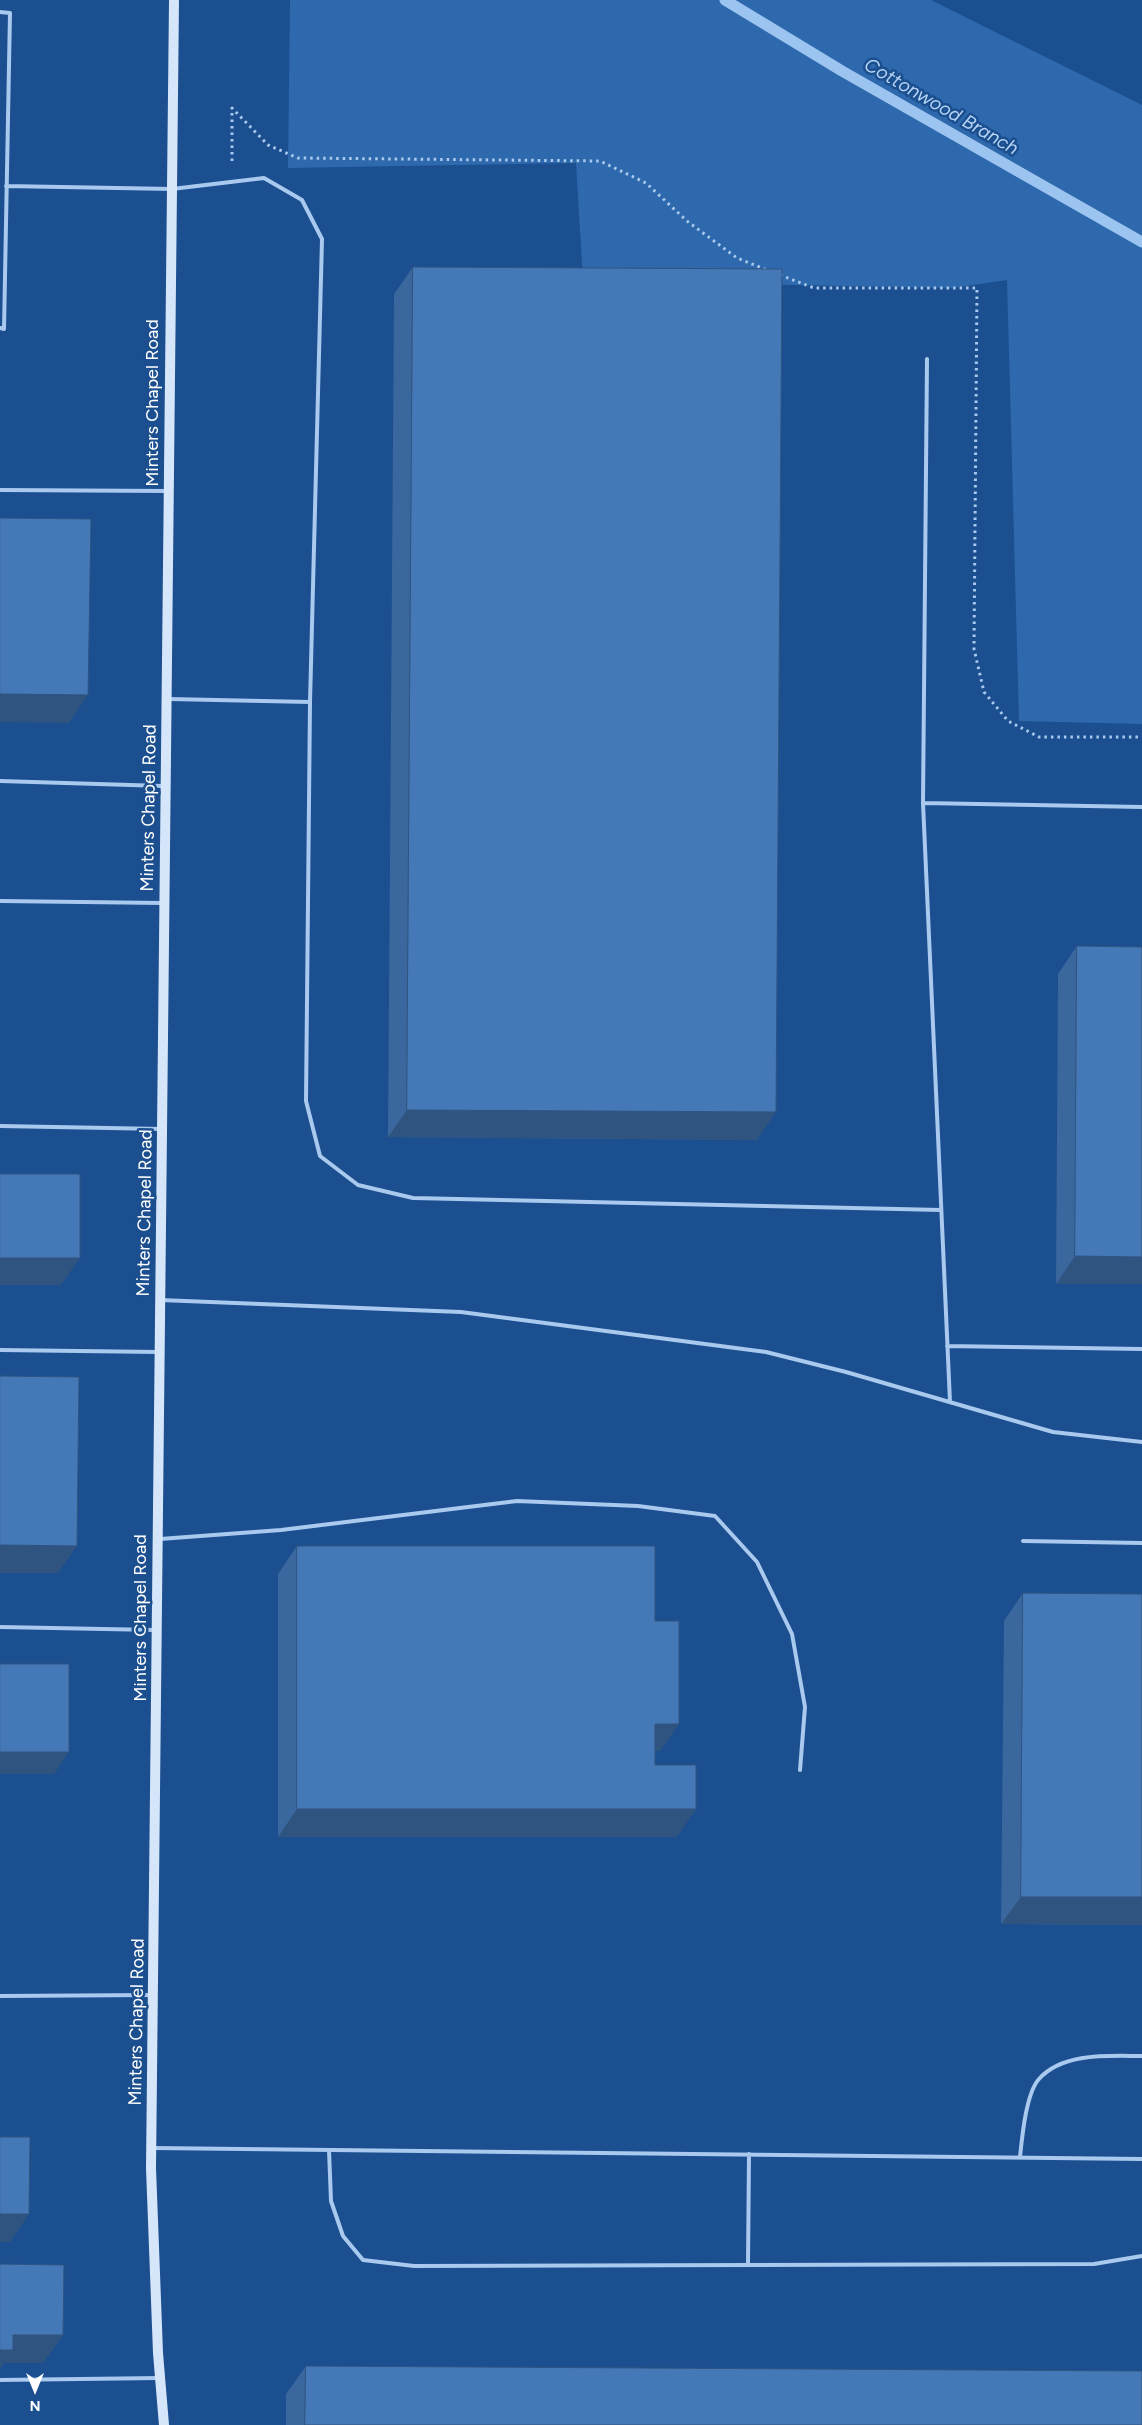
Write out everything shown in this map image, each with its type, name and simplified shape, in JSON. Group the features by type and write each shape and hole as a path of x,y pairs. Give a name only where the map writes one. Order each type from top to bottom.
{"street":[{"name":"Minters Chapel Road","path":"164,2425 160,2378 152,2148 174,0"}],"lane":[{"path":"0,12 10,13 4,328 0,328"},
{"path":"6,186 172,189 264,178 302,200 322,239 310,702 306,1101 320,1156 358,1185 413,1198 941,1210"},
{"path":"928,359 923,803 950,1402"},
{"path":"0,490 169,491"},
{"path":"167,699 310,702"},
{"path":"0,781 166,786"},
{"path":"923,803 1142,807"},
{"path":"0,901 165,903"},
{"path":"0,1126 162,1130"},
{"path":"160,1300 460,1312 766,1352 1053,1432 1142,1442"},
{"path":"947,1346 1142,1349"},
{"path":"0,1350 160,1352"},
{"path":"158,1540 281,1530 517,1501 638,1506 715,1516 757,1562 792,1634 805,1707 800,1770"},
{"path":"1023,1541 1142,1543"},
{"path":"0,1627 157,1630"},
{"path":"0,1996 153,1995"},
{"path":"1020,2157 1026,2112 1038,2079 1067,2060 1111,2056 1142,2056"},
{"path":"152,2148 1142,2159"},
{"path":"329,2150 331,2201 343,2236 364,2260 414,2266 1094,2264 1142,2256"},
{"path":"748,2265 749,2154"},
{"path":"0,2380 160,2378"}],"path":[{"path":"232,182 232,108 268,145 298,158 600,161 646,183 687,221 737,258 814,288 977,288 974,649 984,692 1008,721 1039,737 1142,737"}],"shaded area":[{"path":"290,0 931,0 1142,105 1142,724 1019,721 1007,280 953,288 583,281 576,163 288,168"}],"building":[{"path":"413,267 782,269 776,1112 407,1110"},
{"path":"0,518 91,519 88,695 0,694"},
{"path":"1077,946 1142,947 1142,1257 1075,1256"},
{"path":"0,1174 80,1174 80,1258 0,1258"},
{"path":"0,1376 79,1377 77,1546 0,1545"},
{"path":"297,1546 655,1546 655,1621 679,1621 679,1724 655,1724 655,1765 696,1765 696,1809 297,1809"},
{"path":"1023,1593 1142,1594 1142,1897 1021,1897"},
{"path":"0,1664 69,1664 69,1752 0,1752"},
{"path":"0,2137 30,2137 29,2214 0,2214"},
{"path":"0,2264 64,2265 63,2335 13,2335 13,2350 0,2350"},
{"path":"306,2366 1142,2371 1142,2425 305,2425"}],"waterway":[{"name":"Cottonwood Branch","path":"725,0 842,71 1142,242"}]}
